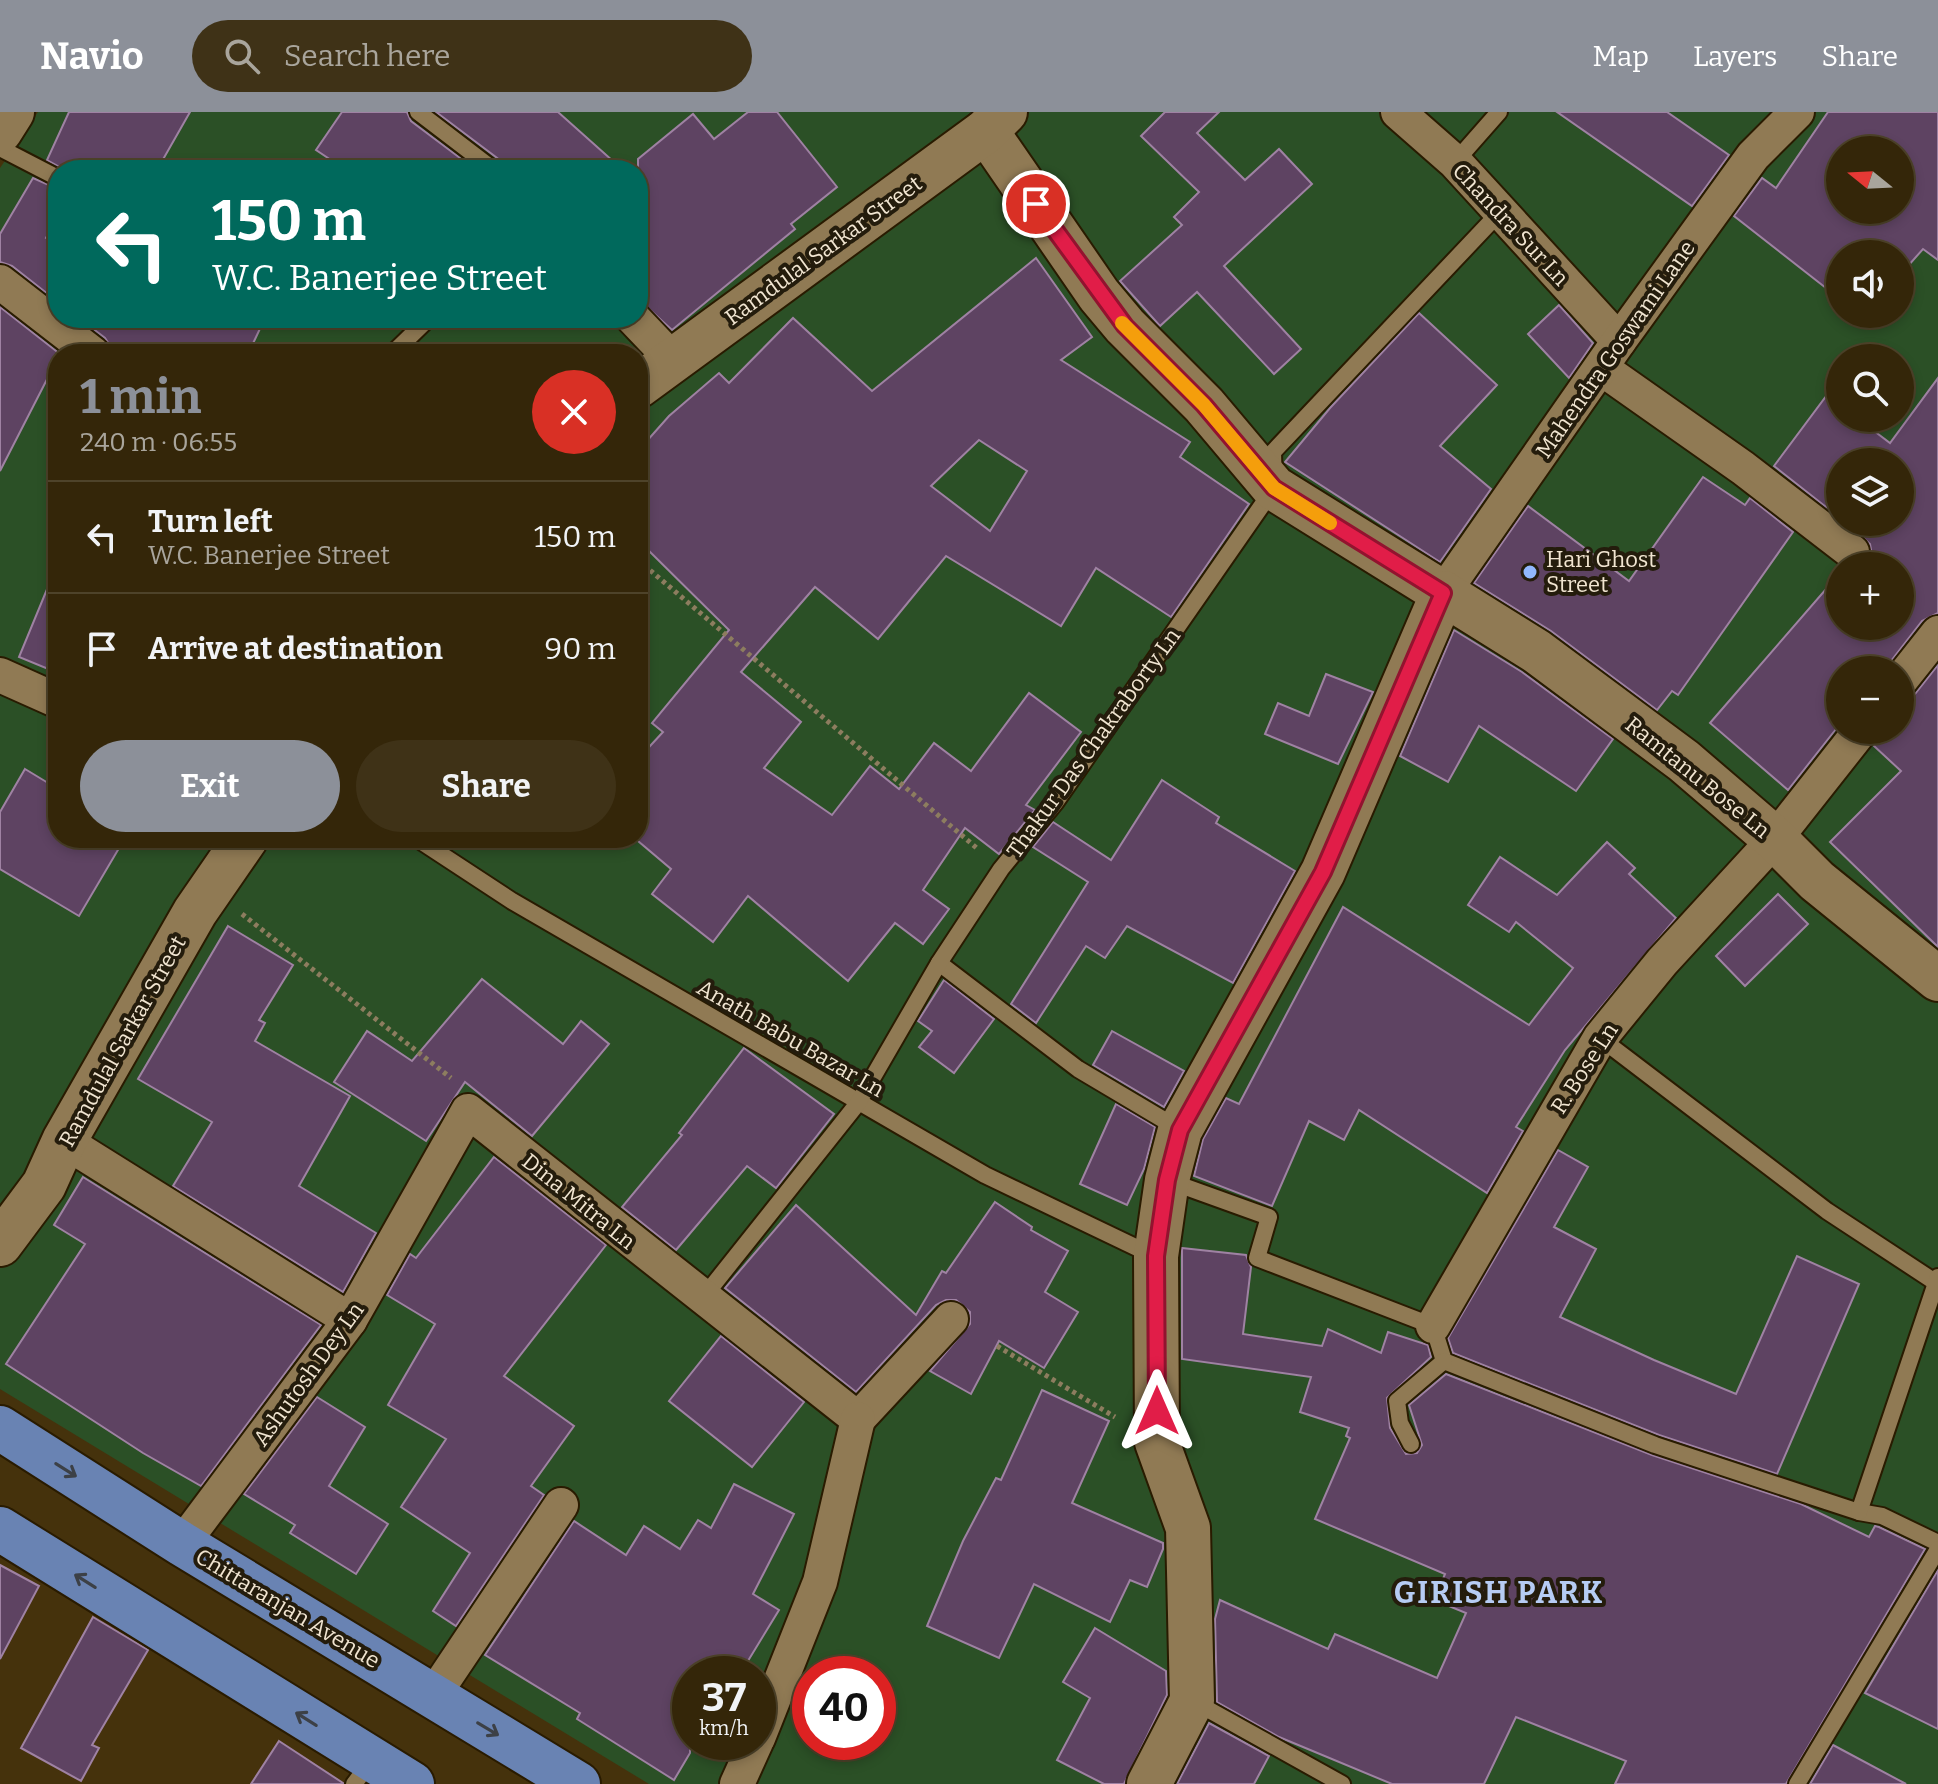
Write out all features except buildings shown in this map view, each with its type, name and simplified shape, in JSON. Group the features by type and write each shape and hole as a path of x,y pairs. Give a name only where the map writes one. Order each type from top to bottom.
{"main road":[{"name":"Chittaranjan Avenue","path":"0,1428 182,1544 578,1784"},
{"path":"0,1529 363,1772 412,1784"}],"street":[{"path":"0,131 12,112"},
{"name":"Chandra Sur Ln","path":"1398,112 1455,162 1500,212 1610,355 1743,468 1852,552"},
{"name":"Mahendra Goswami Lane","path":"1443,593 1753,156 1797,112"},
{"name":"Ramdulal Sarkar Street","path":"648,379 995,122"},
{"name":"Ramtanu Bose Ln","path":"995,122 1099,295 1204,405 1274,488 1549,660 1684,761 1775,839 1817,881 1938,979"},
{"path":"0,282 48,319"},
{"path":"59,328 80,344"},
{"path":"643,328 673,360"},
{"path":"1149,1784 1192,1701 1188,1528 1157,1442 1156,1256 1167,1180 1180,1130 1323,872 1443,593"},
{"path":"1914,663 1938,633"},
{"path":"0,675 48,697"},
{"name":"R. Bose Ln","path":"1433,1326 1600,1038 1662,962 1775,839 1850,744"},
{"name":"Ramdulal Sarkar Street","path":"0,1244 44,1185 64,1141 210,890 239,848"},
{"name":"Dina Mitra Ln","path":"468,1111 702,1299 858,1419"},
{"name":"Ashutosh Dey Ln","path":"182,1544 350,1320 468,1111"},
{"path":"64,1141 350,1320"},
{"path":"776,1692 820,1582 858,1419 951,1319"},
{"path":"433,1696 561,1505"},
{"path":"737,1784 748,1760"}],"lane":[{"path":"418,112 481,160"},
{"path":"1455,162 1499,112"},
{"path":"0,148 48,173"},
{"path":"1274,488 1273,452 1500,212"},
{"path":"402,344 419,328"},
{"name":"Thakur Das Chakraborty Ln","path":"702,1299 858,1103 939,963 1001,869 1055,803 1274,488"},
{"name":"Anath Babu Bazar Ln","path":"431,848 512,901 985,1175 1156,1256"},
{"path":"939,963 1078,1069 1180,1130"},
{"path":"1600,1038 1827,1211 1936,1280 1859,1512"},
{"path":"1167,1180 1269,1217 1257,1258 1433,1326 1444,1361"},
{"path":"1444,1361 1655,1445 1859,1512 1882,1516 1938,1543"},
{"path":"1411,1444 1400,1423 1397,1401 1444,1361"},
{"path":"1797,1784 1938,1549"},
{"path":"1192,1701 1342,1784"}],"path":[{"path":"648,569 1001,869"},
{"path":"210,890 468,1091 468,1111"},
{"path":"997,1346 1157,1442"}],"green space":[{"path":"38,112 1938,112 1938,1784 649,1784 0,1389 0,168"}],"slow traffic":[{"path":"1122,323 1204,405 1274,488 1330,523"}],"place":[{"name":"Hari Ghost Street","path":"1530,572"}],"district":[{"name":"GIRISH PARK","path":"1499,1593"}],"route":[{"path":"1036,204 1099,295 1125,326 1204,405 1274,488 1443,593 1323,872 1180,1130 1167,1180 1156,1256 1157,1411"}]}
